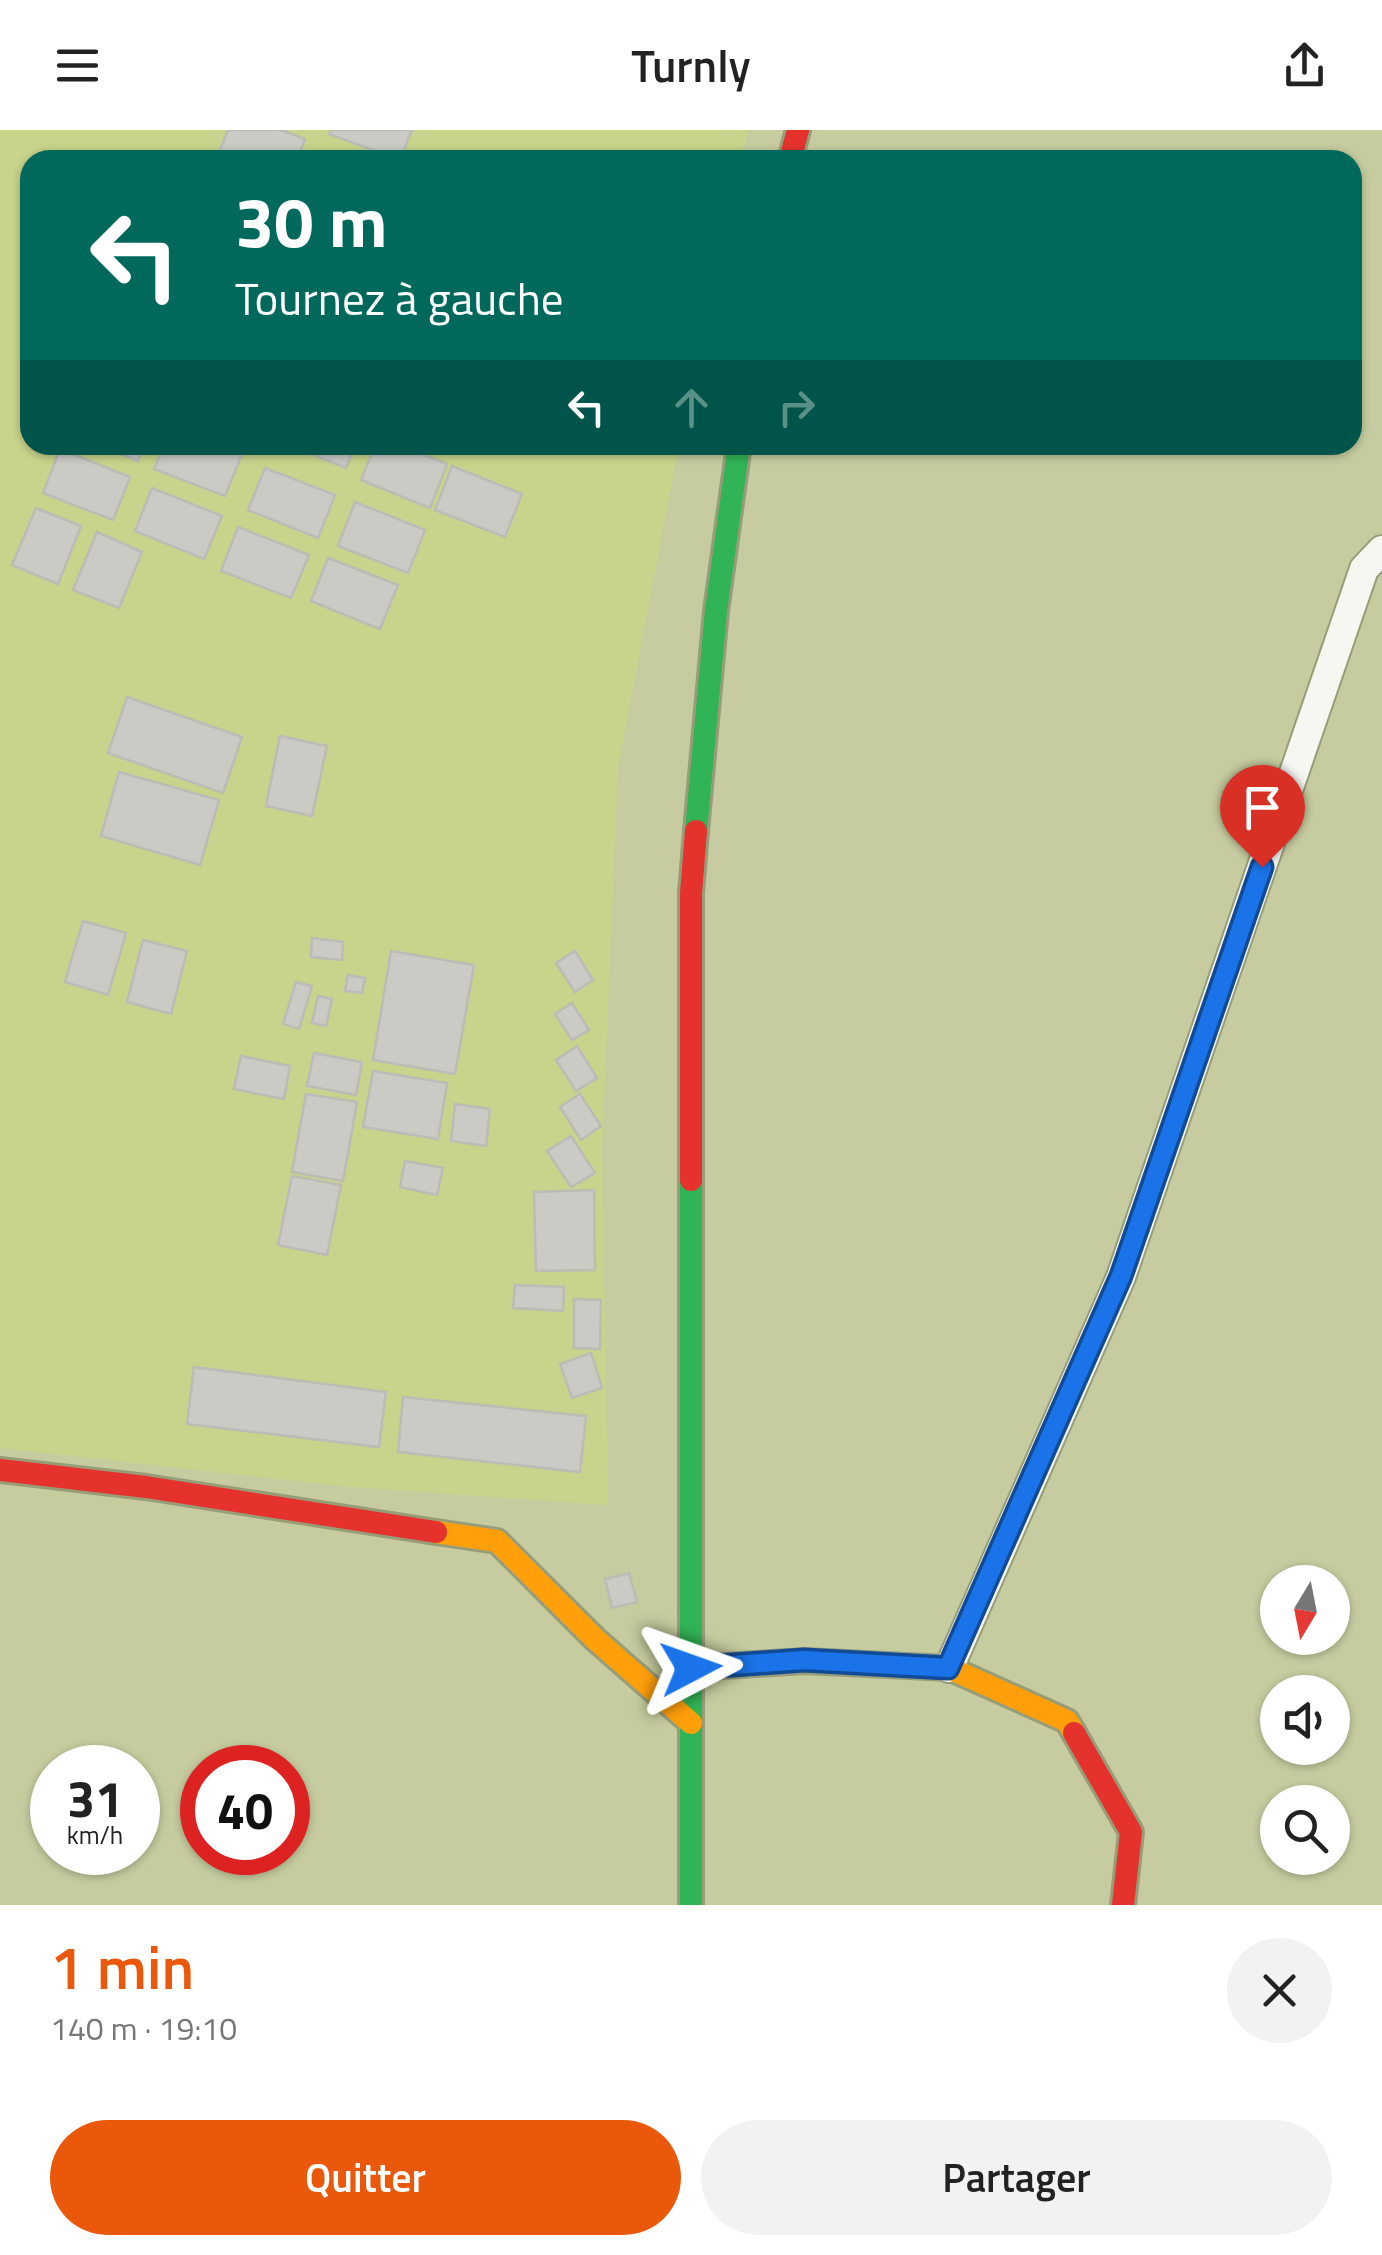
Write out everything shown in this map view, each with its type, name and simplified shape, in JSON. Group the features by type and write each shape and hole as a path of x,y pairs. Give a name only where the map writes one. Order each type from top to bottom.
{"main road":[{"path":"691,1905 691,893 716,611 738,455"},
{"path":"0,1470 146,1487 497,1541 595,1639 691,1723"},
{"path":"691,1668 804,1660 948,1668 1067,1721 1131,1832 1123,1905"}],"lane":[{"path":"948,1668 1121,1276 1364,570 1382,550"}],"shaded area":[{"path":"0,130 748,130 743,150 20,150 20,455 677,455 618,767 602,1150 608,1505 351,1487 0,1448"}],"building":[{"path":"228,130 281,130 305,139 301,150 220,150"},
{"path":"331,130 412,130 404,150 373,150 329,134"},
{"path":"58,455 75,455 130,477 113,520 43,493"},
{"path":"160,455 242,455 225,496 154,469"},
{"path":"313,455 351,455 346,468"},
{"path":"371,455 424,455 447,464 430,508 361,480"},
{"path":"452,466 522,494 505,537 435,510"},
{"path":"265,468 335,495 318,538 248,510"},
{"path":"152,488 222,516 204,559 135,531"},
{"path":"355,502 425,530 408,573 338,546"},
{"path":"36,508 81,526 58,584 12,565"},
{"path":"238,527 309,555 291,598 221,571"},
{"path":"97,532 142,552 119,608 73,590"},
{"path":"328,558 398,585 380,629 311,601"},
{"path":"127,697 242,737 223,793 108,753"},
{"path":"280,736 327,746 312,816 266,806"},
{"path":"119,772 219,800 200,865 101,836"},
{"path":"83,921 126,933 108,995 65,982"},
{"path":"312,938 343,942 342,960 311,957"},
{"path":"143,940 187,951 171,1014 127,1002"},
{"path":"391,951 474,965 455,1074 373,1060"},
{"path":"575,951 593,980 575,992 556,963"},
{"path":"348,975 365,978 362,993 345,991"},
{"path":"296,982 312,986 299,1029 283,1024"},
{"path":"318,996 332,999 326,1026 312,1023"},
{"path":"572,1003 589,1030 572,1040 555,1014"},
{"path":"577,1046 597,1078 576,1091 556,1060"},
{"path":"314,1053 362,1062 356,1095 307,1086"},
{"path":"241,1056 290,1066 284,1099 234,1089"},
{"path":"373,1071 447,1083 438,1139 363,1127"},
{"path":"306,1094 357,1102 343,1181 292,1172"},
{"path":"580,1094 601,1126 581,1140 560,1107"},
{"path":"455,1104 490,1109 486,1146 451,1141"},
{"path":"571,1136 595,1173 571,1187 547,1151"},
{"path":"405,1161 443,1168 437,1195 400,1187"},
{"path":"292,1176 341,1185 327,1255 278,1245"},
{"path":"594,1190 595,1270 536,1271 534,1192"},
{"path":"515,1285 564,1287 563,1311 513,1308"},
{"path":"574,1299 601,1300 600,1349 574,1348"},
{"path":"591,1353 602,1388 572,1398 560,1364"},
{"path":"194,1367 386,1392 379,1447 187,1424"},
{"path":"403,1397 586,1416 580,1472 398,1452"},
{"path":"629,1573 637,1602 612,1608 605,1579"}],"traffic: fast":[{"path":"696,831 716,611 738,455"},
{"path":"691,1180 691,1905"}],"traffic: slow":[{"path":"436,1532 497,1541 595,1639 691,1723"},
{"path":"691,1668 805,1661 949,1668 1067,1721 1074,1733"}],"traffic: jam":[{"path":"793,150 798,130"},
{"path":"691,1180 691,893 696,831"},
{"path":"0,1470 146,1487 436,1532"},
{"path":"1074,1733 1131,1832 1123,1905"}],"route":[{"path":"691,1668 804,1660 948,1668 1121,1276 1262,867"}]}
